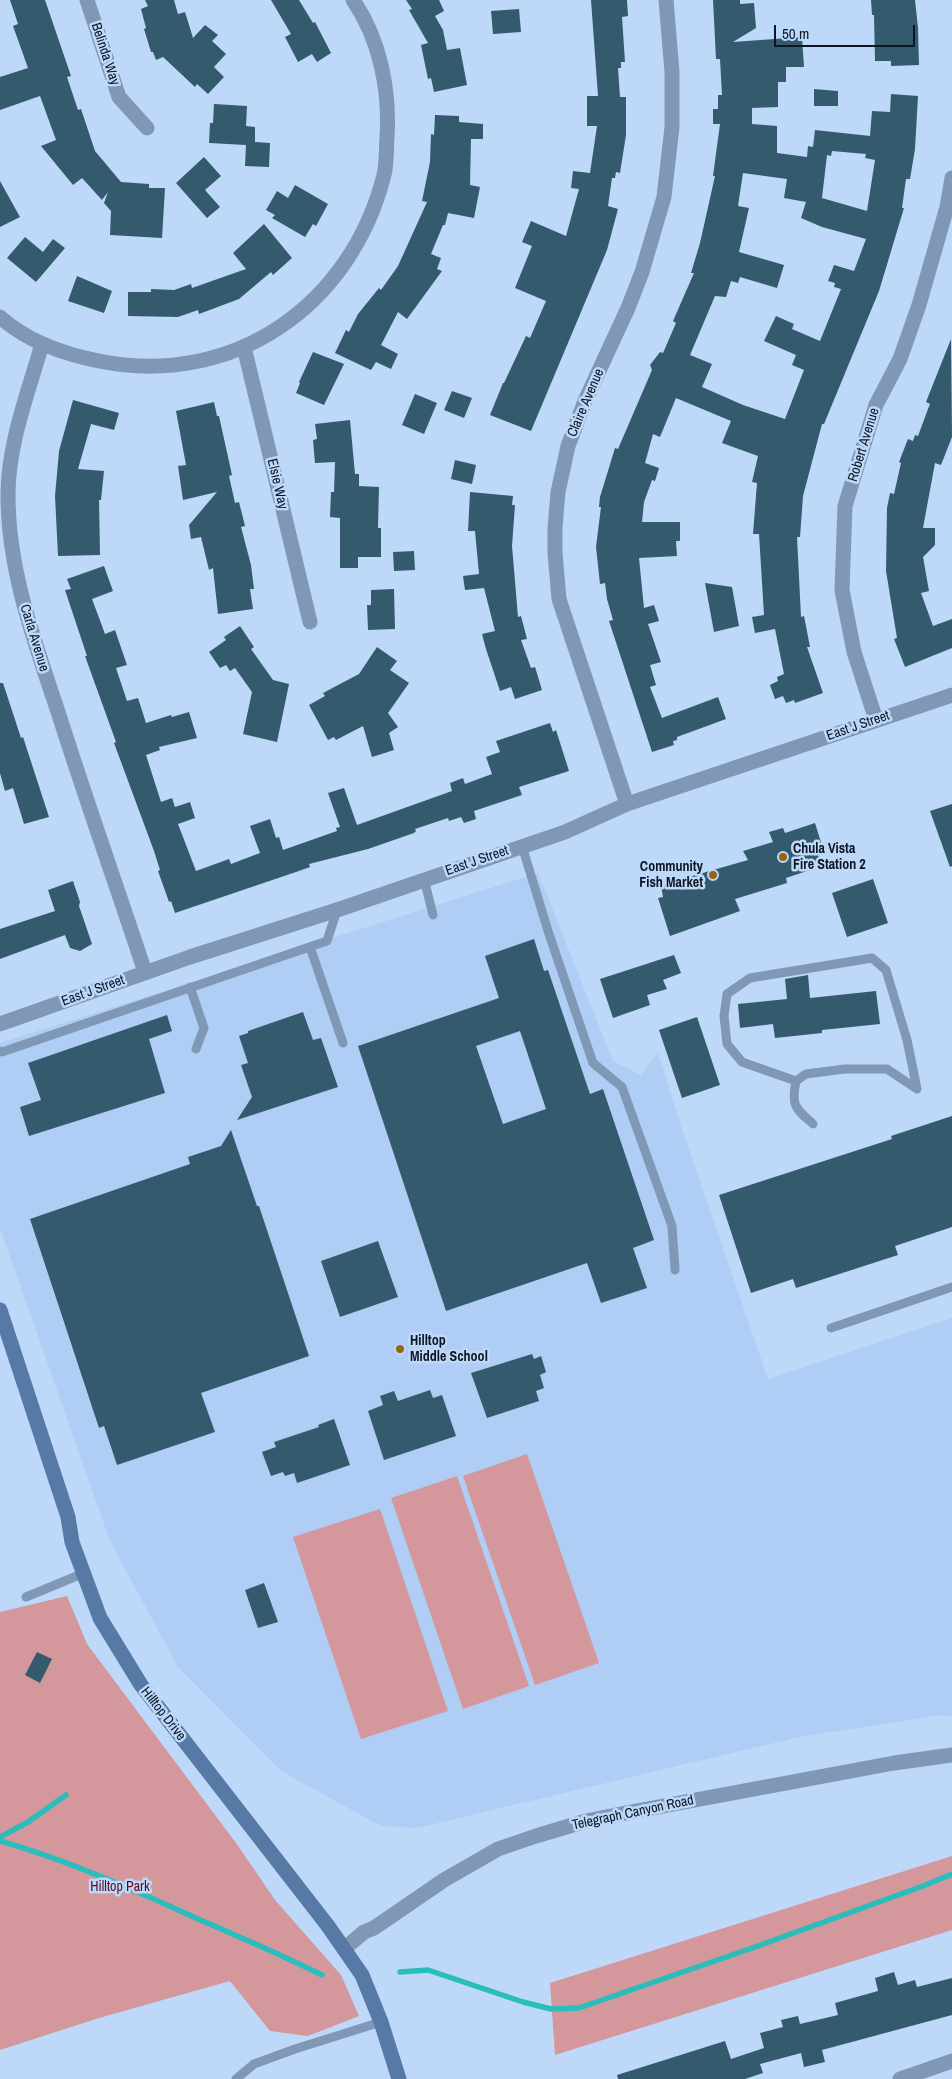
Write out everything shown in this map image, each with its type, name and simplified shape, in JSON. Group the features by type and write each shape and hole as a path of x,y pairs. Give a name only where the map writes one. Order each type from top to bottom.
{"main road":[{"name":"Hilltop Drive","path":"0,1310 68,1517 72,1542 100,1618 141,1685 344,1949 365,1980 399,2079"}],"street":[{"name":"Belinda Way","path":"87,0 119,96 147,128"},
{"path":"0,317 42,344 71,356 116,364 182,365 244,347 296,316 313,302 335,277 364,232 385,173 388,122 386,89 371,36 353,0"},
{"name":"Claire Avenue","path":"627,804 559,599 555,528 558,492 568,446 585,401 628,308 642,272 664,197 672,127 672,72 666,0"},
{"name":"Robert Avenue","path":"876,720 854,652 842,590 845,506 876,405 900,358 919,305 947,207 952,178"},
{"name":"Carla Avenue","path":"42,344 17,428 12,459 8,494 14,565 32,635 145,972"},
{"name":"Elsie Way","path":"244,347 310,622"},
{"name":"East J Street","path":"0,1024 145,972 337,910 566,832 627,804 952,695"},
{"name":"Telegraph Canyon Road","path":"344,1949 364,1932 374,1928 444,1880 498,1850 536,1836 586,1821 894,1763 952,1755"},
{"path":"900,2079 952,2061"}],"lane":[{"path":"522,846 548,934 593,1063 622,1087 672,1226 675,1270"},
{"path":"424,879 433,915"},
{"path":"0,1051 2,1052 327,941 337,910"},
{"path":"310,947 343,1043"},
{"path":"796,1081 742,1062 727,1044 724,1016 727,994 750,978 872,958 886,970 907,1040 917,1088 888,1069 845,1069 806,1074 796,1081 793,1096 797,1110 813,1124"},
{"path":"190,987 204,1028 196,1048"},
{"path":"831,1328 952,1286"},
{"path":"26,1597 84,1574"},
{"path":"236,2079 254,2064 381,2022"}],"shaded area":[{"name":"Hilltop Middle School","path":"538,873 613,1061 641,1075 658,1053 682,1129 768,1379 952,1318 952,1716 942,1715 799,1737 417,1828 381,1826 281,1771 178,1667 110,1541 0,1228 0,1043"}],"green space":[{"path":"527,1454 599,1663 535,1685 463,1476"},
{"path":"457,1476 529,1686 463,1709 391,1498"},
{"path":"380,1509 448,1711 361,1739 293,1537"},
{"name":"Hilltop Park","path":"67,1596 87,1644 236,1843 275,1900 341,1975 359,2016 308,2036 270,2031 230,1981 99,2018 0,2050 0,1612"},
{"path":"952,1856 952,1930 555,2055 550,1983"}],"building":[{"path":"10,0 45,0 71,76 67,77 78,110 81,109 95,151 121,182 149,184 149,188 165,188 162,238 110,235 111,211 104,203 108,192 102,200 82,178 73,185 41,146 56,140 40,96 0,110 0,77 28,68 13,26 18,24"},
{"path":"145,0 174,0 178,14 185,12 193,38 205,25 218,35 212,41 226,54 214,67 224,77 208,94 197,84 195,87 163,57 156,60 153,52 151,52 144,29 146,28 141,9 148,6"},
{"path":"271,0 299,0 313,23 315,22 331,53 317,62 312,54 298,62 285,37 291,34"},
{"path":"406,0 439,0 444,11 435,16 443,30 447,50 460,48 467,85 434,92 431,78 428,79 421,45 428,43 409,10 412,9"},
{"path":"591,0 627,0 628,16 622,17 625,62 621,62 621,68 618,68 620,97 626,97 626,135 620,173 616,172 615,178 612,178 608,206 618,209 607,250 531,431 490,415 526,336 530,338 546,301 515,288 532,246 522,242 531,221 566,236 579,189 571,188 573,171 590,173 597,126 587,126 587,96 598,96"},
{"path":"713,0 740,0 740,4 754,3 756,28 733,42 802,37 804,67 786,67 786,82 778,82 778,107 752,108 752,124 777,126 777,153 807,157 808,146 813,147 815,130 870,136 872,111 890,112 891,94 918,96 915,149 910,179 906,179 902,208 904,208 879,291 824,424 822,424 803,496 800,537 797,537 801,617 804,616 810,647 807,647 823,693 795,703 794,700 786,703 783,696 775,699 770,685 778,681 777,677 784,674 775,629 755,633 752,617 764,615 759,534 753,534 757,483 752,482 758,456 722,443 731,421 676,398 660,437 653,434 645,463 659,468 655,481 652,480 644,502 642,522 680,522 680,541 676,541 677,556 639,558 644,608 654,605 659,621 648,624 661,662 650,665 656,685 650,687 662,718 718,697 726,719 677,737 677,740 673,741 674,745 652,752 609,621 613,620 605,583 600,584 596,547 601,507 599,507 600,497 615,448 618,449 652,370 650,365 660,352 663,353 676,323 673,321 694,273 691,273 700,243 715,176 713,176 720,124 713,124 713,109 718,109 718,95 722,95 720,59 716,59","holes":["832,151 866,154 865,158 875,160 867,211 822,198 827,155 831,156","743,173 787,179 784,198 806,202 801,218 822,227 866,239 854,271 834,265 828,281 835,283 834,287 841,289 820,341 792,329 794,324 776,316 764,341 796,355 792,365 804,370 785,419 743,405 702,387 712,364 690,355 715,296 726,297 731,281 738,283 740,277 777,288 784,265 739,252 749,208 738,206"]},
{"path":"871,0 915,0 919,65 891,66 891,61 875,61 874,15 872,15"},
{"path":"519,9 521,32 493,34 491,11"},
{"path":"814,89 838,91 838,106 814,106"},
{"path":"214,104 247,106 246,126 255,127 255,142 270,143 269,167 245,166 246,145 209,143 210,123 213,123"},
{"path":"435,115 459,116 459,122 483,124 483,139 471,139 470,185 480,187 474,218 448,213 445,225 443,225 431,254 441,258 437,269 442,271 407,319 398,312 381,345 398,354 391,369 376,362 371,370 335,353 346,330 349,332 358,314 379,288 381,290 398,266 427,202 422,201 430,162 431,134 434,135"},
{"path":"204,157 221,176 205,190 220,207 207,218 176,183"},
{"path":"0,181 20,217 0,227"},
{"path":"295,185 328,204 316,226 313,224 305,237 272,218 275,215 266,210 277,191 288,198"},
{"path":"264,224 292,258 273,275 271,272 239,299 199,314 198,310 178,317 128,316 128,292 151,292 151,289 174,290 191,284 192,288 246,269 233,253"},
{"path":"25,237 43,252 53,239 65,248 36,282 7,258"},
{"path":"77,276 112,291 104,313 68,301"},
{"path":"951,339 952,437 941,465 935,463 923,528 935,528 935,545 923,557 929,591 921,593 933,626 952,619 952,648 905,667 894,639 897,638 886,571 887,508 890,493 894,494 901,463 899,462 908,439 913,441 915,435 918,436 930,404 926,402"},
{"path":"313,352 344,364 324,405 296,393"},
{"path":"452,391 472,398 464,418 444,410"},
{"path":"415,394 437,403 424,434 402,425"},
{"path":"73,400 119,413 114,430 91,424 78,469 104,471 101,500 99,500 100,555 58,556 55,496 59,451"},
{"path":"214,402 217,416 219,416 232,475 229,476 235,503 239,502 245,526 241,527 251,565 254,589 250,589 253,609 218,614 213,568 209,570 201,537 191,539 189,525 217,492 183,500 178,466 186,465 176,411"},
{"path":"350,420 355,474 359,474 359,486 379,487 378,528 381,528 381,557 358,557 358,568 340,568 340,518 330,517 331,492 334,492 335,462 315,463 313,440 317,439 315,424"},
{"path":"455,460 476,465 472,484 451,479"},
{"path":"470,492 513,496 512,505 515,505 512,546 518,617 521,616 527,639 521,640 531,668 535,667 542,690 515,699 511,687 500,691 486,649 482,634 495,631 484,588 465,590 463,576 479,574 475,531 468,531"},
{"path":"414,551 415,570 394,571 393,552"},
{"path":"104,566 113,591 92,599 105,634 115,630 127,665 116,668 127,701 138,698 146,723 171,715 172,717 189,712 197,738 159,747 160,750 146,755 161,802 172,798 175,807 190,802 195,818 178,824 196,871 229,859 231,864 260,853 250,826 270,819 276,838 279,837 283,850 337,831 336,828 340,827 328,793 344,788 357,825 452,791 450,783 463,778 465,784 492,774 486,757 500,752 496,741 550,723 553,732 556,730 569,771 519,787 522,795 474,811 476,819 464,823 461,817 449,821 448,818 415,829 414,833 368,849 309,864 310,867 175,913 171,901 169,902 158,871 160,870 154,851 114,743 116,742 85,656 87,656 65,590 71,589 67,579"},
{"path":"705,583 732,587 739,626 714,632"},
{"path":"394,589 395,629 368,630 367,605 371,605 371,590"},
{"path":"240,626 254,647 251,649 273,680 289,684 277,742 243,734 252,692 235,668 230,671 226,665 220,668 209,652 226,640 224,637"},
{"path":"377,647 397,661 390,670 409,683 388,713 398,727 389,733 394,750 372,757 363,726 336,740 334,737 328,740 309,705 325,696 323,693 359,674"},
{"path":"0,683 3,683 21,738 23,737 49,817 24,824 13,788 5,791 0,773"},
{"path":"952,804 952,866 950,867 930,811"},
{"path":"815,823 824,852 818,855 822,866 786,878 787,883 735,899 740,911 670,936 658,898 663,897 661,885 748,860 743,851 773,842 769,832 783,828 785,833"},
{"path":"873,879 888,923 847,937 832,893"},
{"path":"73,881 92,944 80,951 70,948 65,935 0,959 0,929 55,911 48,890"},
{"path":"534,939 544,971 548,970 590,1094 603,1089 654,1240 633,1248 647,1288 601,1303 587,1263 446,1311 358,1046 499,998 485,956","holes":["520,1031 546,1109 503,1124 476,1046"]},
{"path":"674,955 681,973 663,980 667,989 647,995 650,1005 613,1018 600,979"},
{"path":"808,975 810,998 876,991 880,1024 822,1030 822,1033 775,1038 773,1024 740,1028 738,1004 787,999 785,979"},
{"path":"303,1012 313,1040 321,1038 338,1087 237,1120 252,1097 241,1065 248,1063 239,1036 248,1033 248,1031"},
{"path":"167,1015 172,1031 149,1039 165,1093 29,1136 20,1107 41,1100 28,1063"},
{"path":"697,1017 720,1085 682,1098 659,1030"},
{"path":"952,1116 952,1227 895,1246 898,1255 796,1288 793,1279 751,1293 719,1195 892,1139 891,1136"},
{"path":"231,1130 257,1206 259,1206 309,1356 201,1393 215,1432 117,1465 104,1426 99,1428 30,1219 190,1164 188,1157 221,1146"},
{"path":"378,1241 398,1297 340,1317 321,1261"},
{"path":"532,1354 534,1359 541,1356 546,1372 540,1375 544,1388 536,1391 539,1401 487,1418 471,1373"},
{"path":"430,1390 433,1398 442,1395 456,1436 384,1460 368,1411 383,1405 380,1396 394,1391 398,1401"},
{"path":"334,1419 350,1465 297,1483 294,1473 285,1476 283,1472 271,1476 262,1452 276,1447 274,1442 319,1427 318,1425"},
{"path":"264,1583 278,1622 258,1628 245,1590"},
{"path":"37,1652 52,1659 40,1683 25,1675"},
{"path":"894,1972 898,1985 915,1980 917,1987 952,1978 952,2015 822,2050 825,2062 804,2067 801,2053 760,2064 763,2073 745,2079 618,2079 617,2075 725,2041 731,2059 764,2048 760,2033 783,2027 781,2020 798,2016 800,2024 838,2015 835,2003 878,1991 875,1978"}],"waterway":[{"path":"0,1837 28,1822 66,1795"},
{"path":"0,1841 108,1879 322,1975"},
{"path":"400,1972 428,1970 523,2002 551,2009 579,2008 755,1947 952,1874"}],"place":[{"name":"Chula Vista Fire Station 2","path":"783,857"},
{"name":"Community Fish Market","path":"713,875"},
{"name":"Hilltop Middle School","path":"400,1349"}]}
